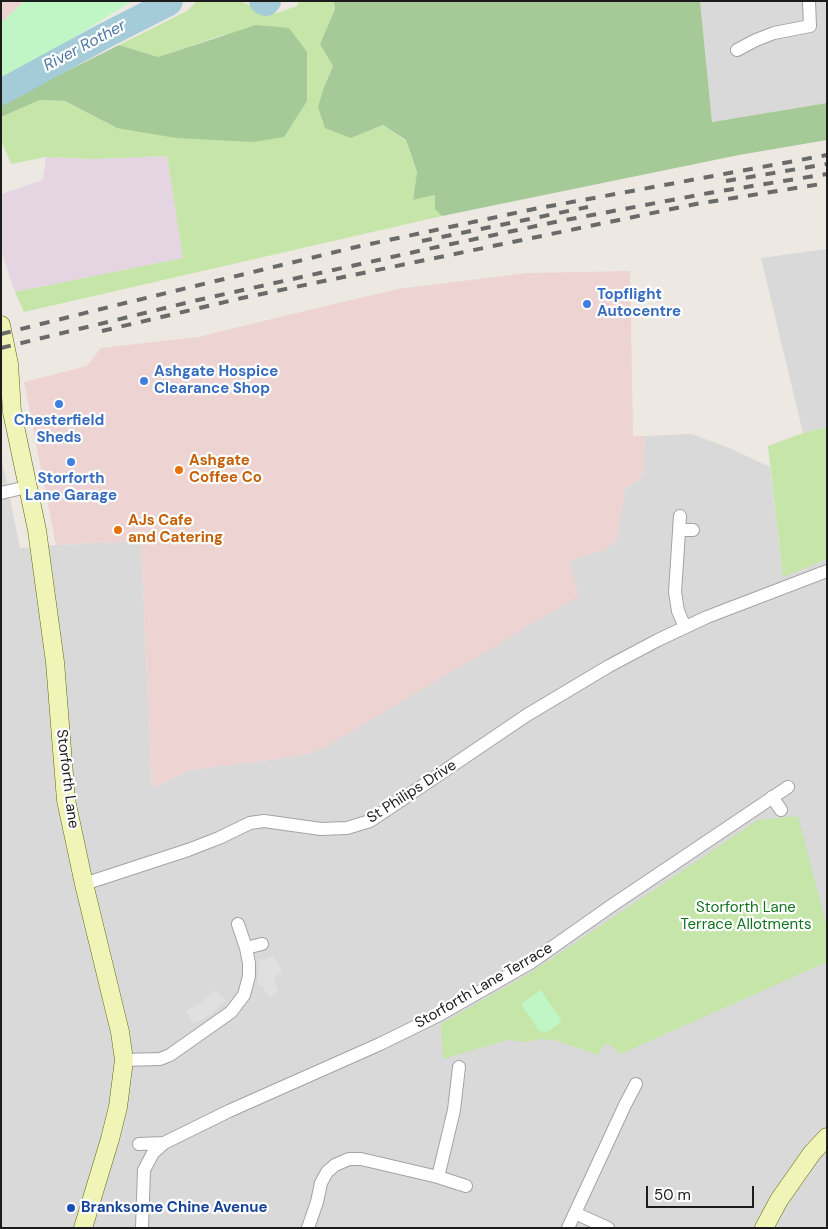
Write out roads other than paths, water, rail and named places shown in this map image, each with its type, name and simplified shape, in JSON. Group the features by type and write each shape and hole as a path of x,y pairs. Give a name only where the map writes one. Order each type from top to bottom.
{"street":[{"path":"737,50 774,33 810,26 809,1"},
{"name":"Storforth Lane","path":"1,325 9,364 12,412 37,530 55,662 66,800 84,884 120,1032 124,1060 118,1107 83,1228"},
{"path":"1,493 27,487"},
{"path":"680,516 675,592 678,611 685,627"},
{"path":"679,530 693,530"},
{"name":"St Philips Drive","path":"84,884 188,850 250,823 264,821 321,829 347,828 370,821 527,716 609,666 685,627 827,571"},
{"name":"Storforth Lane Terrace","path":"164,1143 228,1111 380,1044 439,1015 530,962 788,786"},
{"path":"772,797 781,810"},
{"path":"124,1060 160,1059 170,1056 231,1012 244,994 249,976 246,948 238,924"},
{"path":"246,948 262,944"},
{"path":"438,1176 454,1110 460,1067"},
{"path":"568,1228 636,1084"},
{"path":"764,1228 779,1200 812,1153 827,1137"},
{"path":"139,1144 164,1143"},
{"path":"142,1228 144,1170 153,1153 164,1143"},
{"path":"308,1228 321,1183 327,1172 335,1165 349,1159 361,1159 438,1176 466,1186"},
{"path":"575,1213 608,1228"}],"waterway":[{"name":"River Rother","path":"1,92 170,1"},
{"name":"River Rother","path":"262,1 266,3 268,1"}],"railway":[{"path":"1,334 356,247 534,209 827,155"},
{"path":"726,181 827,164"},
{"path":"1,348 198,300 555,222 709,193 827,174"},
{"path":"102,331 242,298 696,204 827,183"},
{"path":"422,241 588,207"}],"place":[{"name":"Topflight Autocentre","path":"587,304"},
{"name":"Ashgate Hospice Clearance Shop","path":"144,381"},
{"name":"Chesterfield Sheds","path":"59,404"},
{"name":"Storforth Lane Garage","path":"71,462"},
{"name":"Ashgate Coffee Co","path":"179,470"},
{"name":"AJs Cafe and Catering","path":"118,530"},
{"name":"Branksome Chine Avenue","path":"71,1208"}],"park label":[{"name":"Storforth Lane Terrace Allotments","path":"746,916"}]}
